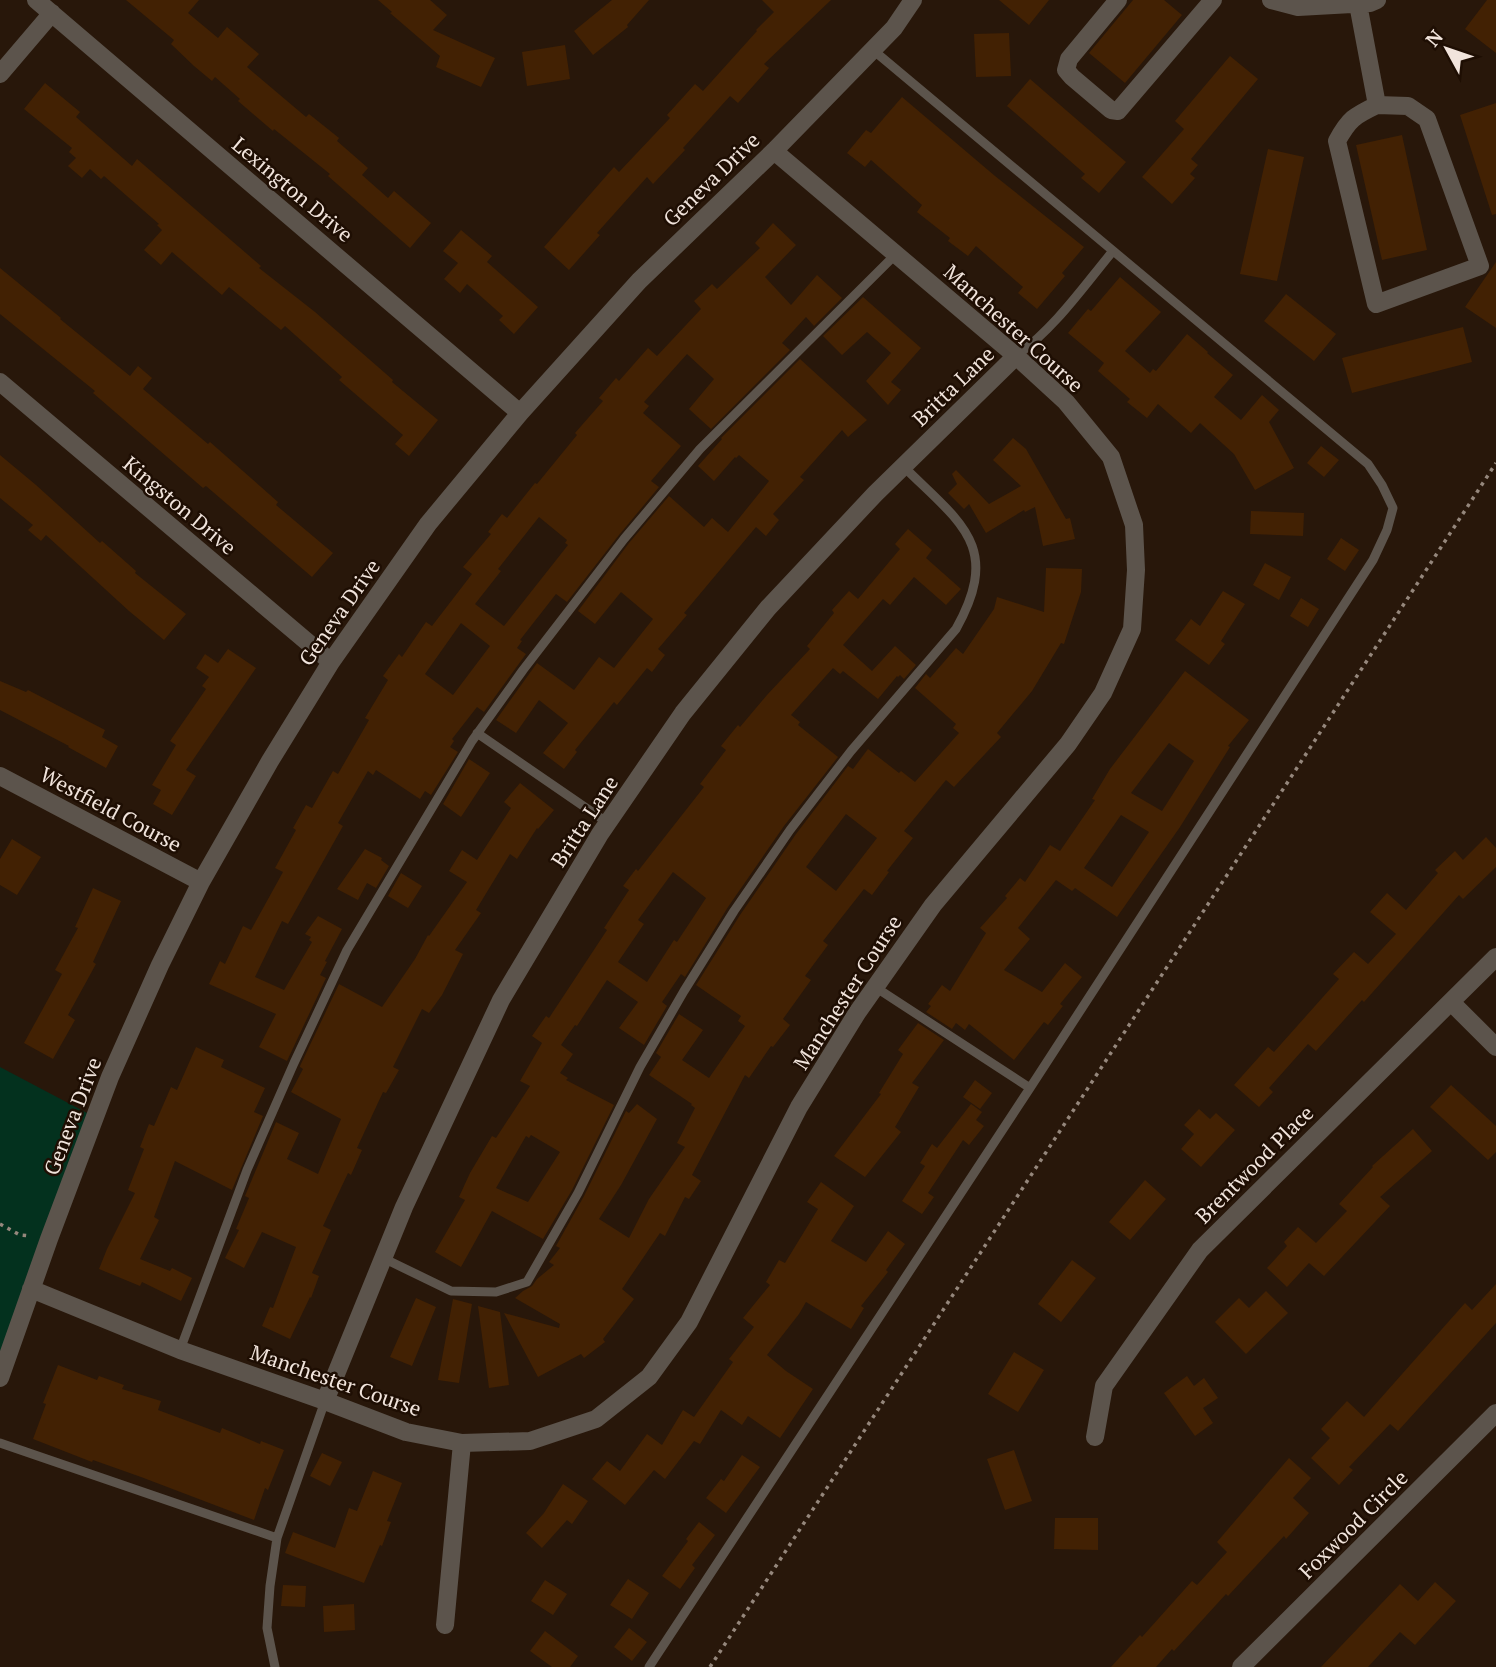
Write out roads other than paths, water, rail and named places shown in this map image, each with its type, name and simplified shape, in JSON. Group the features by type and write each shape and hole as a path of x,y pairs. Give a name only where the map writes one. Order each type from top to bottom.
{"street":[{"name":"Lexington Drive","path":"36,0 520,413"},
{"name":"Geneva Drive","path":"0,1378 110,1077 160,965 201,883 270,761 331,662 428,524 520,413 639,281 894,28 913,0"},
{"path":"1118,0 1069,59 1066,70 1111,110 1118,111 1213,0"},
{"path":"1271,0 1298,7 1370,3 1377,0"},
{"path":"1358,4 1377,104"},
{"path":"0,74 52,13"},
{"path":"1377,104 1408,106 1427,119 1480,266 1377,304 1336,141 1347,122 1377,104"},
{"name":"Manchester Course","path":"31,1289 180,1350 406,1432 462,1443 530,1441 596,1419 649,1377 689,1322 799,1107 874,987 933,905 1068,744 1103,693 1132,629 1136,570 1134,525 1111,457 1066,402 1016,356 774,150"},
{"name":"Britta Lane","path":"325,1401 404,1207 501,1000 608,823 683,713 768,608 875,494 1016,356"},
{"name":"Kingston Drive","path":"0,382 331,662"},
{"name":"Westfield Course","path":"0,776 201,883"},
{"name":"Brentwood Place","path":"1095,1437 1104,1386 1200,1250 1496,957"},
{"path":"1451,1002 1496,1047"},
{"name":"Foxwood Circle","path":"1241,1667 1496,1413"},
{"path":"445,1625 462,1443"}],"lane":[{"path":"649,1667 1373,560 1387,530 1393,508 1368,464 873,50"},
{"path":"1016,356 1053,323 1113,251"},
{"path":"180,1350 247,1170 347,950 477,733 624,539 700,449 896,254"},
{"path":"383,1258 451,1291 496,1292 527,1282 578,1193 640,1067 734,911 790,830 851,751 956,629 975,585 976,561 970,537 956,519 903,466"},
{"path":"477,733 608,823"},
{"path":"874,987 1030,1088"},
{"path":"275,1667 267,1628 277,1538 325,1401"},
{"path":"0,1443 277,1538"}]}
